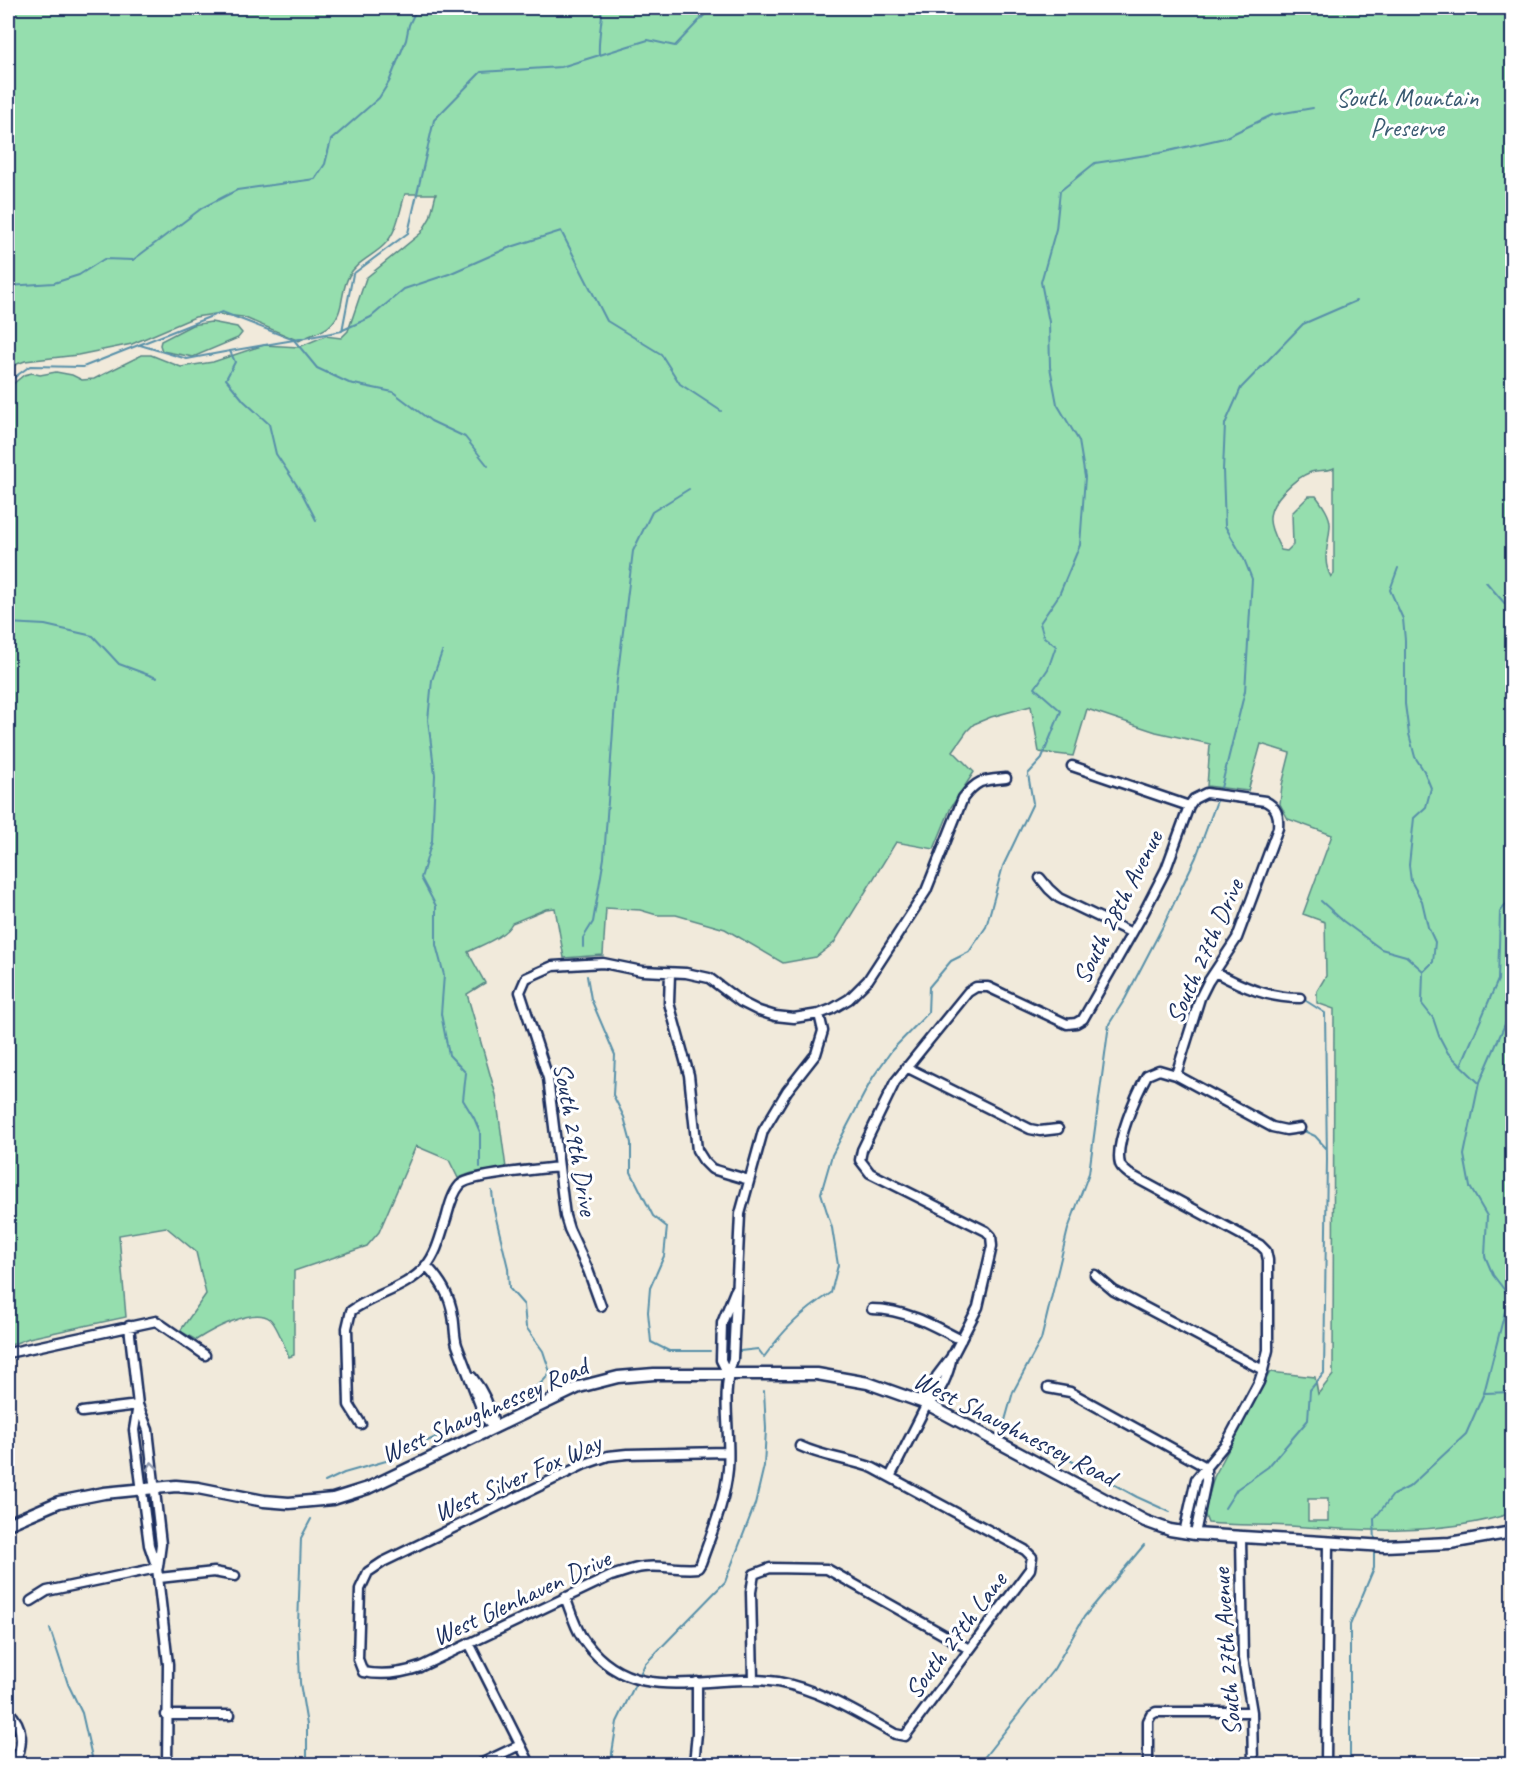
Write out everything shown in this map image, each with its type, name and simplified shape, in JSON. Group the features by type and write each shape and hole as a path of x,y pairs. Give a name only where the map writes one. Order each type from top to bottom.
{"street":[{"path":"1072,766 1188,806"},
{"path":"749,1180 712,1169 697,1150 688,1075 669,1003 670,973 686,973 709,978 741,1002 775,1016 794,1018 819,1014 849,999 868,980 926,891 963,798 979,781 1006,778"},
{"name":"South 27th Drive","path":"1176,1075 1200,998 1237,938 1278,828 1276,810 1272,804 1265,801 1206,793 1199,795 1188,806"},
{"name":"South 28th Avenue","path":"906,1067 968,992 976,987 988,987 1067,1024 1083,1019 1166,869 1188,806"},
{"path":"1040,878 1059,898 1132,933"},
{"name":"South 29th Drive","path":"601,1306 588,1270 569,1229 548,1078 520,992 526,978 553,966 603,963 642,971 670,973"},
{"path":"1215,972 1259,992 1284,998 1300,998"},
{"path":"727,1452 728,1374 733,1359 740,1214 763,1131 787,1091 816,1054 823,1031 819,1014"},
{"path":"800,1446 816,1454 858,1462 890,1477 927,1404 930,1390 941,1378 981,1298 992,1246 991,1236 986,1231 870,1173 860,1160 862,1150 895,1082 906,1067 1030,1129 1040,1131 1058,1129"},
{"path":"1190,1534 1196,1479 1227,1442 1263,1370 1268,1350 1266,1251 1260,1245 1129,1174 1120,1166 1119,1158 1124,1132 1133,1100 1147,1075 1159,1070 1176,1075 1272,1127 1286,1130 1300,1128"},
{"path":"361,1424 349,1405 347,1328 351,1311 395,1289 426,1265 437,1244 454,1193 461,1183 474,1178 559,1167"},
{"path":"426,1265 448,1293 454,1317 454,1336 470,1374 484,1394 495,1428"},
{"path":"1095,1275 1114,1291 1263,1370"},
{"path":"728,1374 721,1360 722,1333 724,1316 736,1287"},
{"path":"872,1309 904,1313 961,1340"},
{"path":"8,1353 156,1321 205,1355"},
{"path":"129,1326 138,1405 148,1430 161,1544 158,1568 168,1664 167,1764"},
{"path":"722,1333 734,1334"},
{"name":"West Shaughnessey Road","path":"8,1524 71,1498 154,1488 198,1488 274,1503 322,1501 362,1490 579,1387 601,1380 635,1375 728,1374 830,1375 868,1383 927,1404 1145,1521 1190,1534 1351,1545 1410,1546 1481,1539 1512,1532"},
{"path":"1048,1388 1070,1392 1206,1467"},
{"path":"82,1412 138,1405"},
{"path":"138,1405 134,1430 149,1545 158,1568"},
{"path":"137,1448 150,1447"},
{"name":"West Glenhaven Drive","path":"363,1672 378,1675 402,1673 420,1667 611,1576 642,1567 698,1568 702,1563 723,1501 728,1468 727,1452"},
{"name":"West Silver Fox Way","path":"363,1672 358,1659 360,1589 368,1572 383,1562 585,1464 608,1456 727,1452"},
{"name":"South 27th Avenue","path":"1190,1534 1206,1481 1206,1467"},
{"name":"South 27th Lane","path":"753,1680 793,1685 823,1695 895,1734 905,1736 1030,1569 1032,1557 1025,1550 890,1477"},
{"path":"1193,1490 1203,1493"},
{"path":"146,1525 159,1524"},
{"name":"South 27th Avenue","path":"1241,1537 1242,1658 1252,1712 1253,1764"},
{"path":"1326,1764 1328,1543"},
{"path":"31,1601 47,1591 158,1568"},
{"path":"565,1597 584,1642 607,1666 632,1679 642,1681 753,1680 751,1592 754,1574 770,1568 827,1569 969,1649"},
{"path":"159,1578 214,1572 236,1576"},
{"path":"469,1643 530,1764"},
{"path":"694,1764 697,1733 697,1682"},
{"path":"8,1711 16,1721 21,1738 20,1750 14,1764"},
{"path":"1148,1764 1148,1721 1156,1712 1252,1712"},
{"path":"166,1715 230,1715"},
{"path":"480,1764 520,1745"}],"green space":[{"name":"South Mountain Preserve","path":"8,8 1512,8 1512,1513 1458,1525 1402,1530 1208,1523 1204,1513 1214,1477 1270,1372 1315,1377 1318,1394 1333,1375 1334,1009 1317,1003 1317,991 1326,976 1325,922 1303,914 1332,835 1288,819 1280,804 1290,753 1261,744 1248,791 1207,786 1210,744 1156,732 1087,709 1073,756 1039,752 1031,706 974,724 953,751 974,772 951,807 934,849 896,842 834,943 816,957 783,963 725,929 676,915 657,915 640,910 606,908 603,955 564,958 555,908 546,909 512,923 498,936 468,952 485,983 467,994 496,1095 506,1168 472,1173 458,1178 449,1160 416,1146 379,1232 367,1246 294,1271 294,1355 289,1357 275,1326 270,1319 263,1316 232,1321 196,1340 180,1331 206,1294 196,1252 166,1227 119,1235 126,1317 29,1338 8,1346 8,388 24,375 32,373 40,375 56,372 72,375 82,380 94,379 142,355 151,355 181,367 213,362 264,345 299,347 325,336 341,338 348,331 366,278 421,233 430,218 436,194 405,194 398,221 388,240 380,249 360,263 349,276 340,309 334,321 325,329 299,341 243,317 215,314 195,317 132,344 78,355 25,361 12,366 8,371","holes":["1334,468 1334,574 1331,577 1326,564 1330,522 1326,510 1316,496 1309,496 1292,513 1293,545 1287,551 1281,550 1272,532 1270,520 1278,498 1298,479 1311,472","1308,1499 1328,1499 1328,1521 1308,1521"]},
{"path":"211,322 237,327 242,333 238,338 193,357 162,351 161,341 192,325"}],"waterway":[{"path":"8,286 54,283 79,275 104,259 133,260 202,208 237,190 315,179 325,164 331,140 379,98 389,82 406,40 409,25 415,12 420,8"},
{"path":"597,8 602,14 599,55"},
{"path":"8,382 30,366 83,367 222,312 294,340 342,331 353,274 408,233 434,120 481,72 561,67 648,40 675,46 711,8"},
{"path":"740,1351 758,1349 764,1357 794,1322 831,1293 838,1265 832,1228 821,1193 832,1155 873,1077 892,1050 928,1013 929,987 951,961 969,952 986,927 1003,866 1033,803 1028,774 1041,760 1061,711 1035,688 1048,669 1056,646 1044,637 1040,623 1059,595 1080,545 1085,477 1079,441 1057,404 1050,367 1049,322 1041,282 1056,229 1060,191 1095,163 1160,153 1224,138 1272,115 1313,108"},
{"path":"343,330 371,317 404,289 449,274 508,248 561,231 607,321 661,354 680,384 721,411"},
{"path":"1220,792 1245,691 1252,579 1244,559 1225,526 1223,470 1225,424 1241,388 1303,324 1356,301"},
{"path":"230,351 294,340 317,368 349,383 393,392 431,421 465,437 488,466"},
{"path":"140,345 187,359 230,351 235,362 226,379 244,401 269,424 276,454 302,493 316,520"},
{"path":"583,947 583,938 593,922 604,858 616,688 633,551 652,512 689,489"},
{"path":"1375,1542 1374,1519 1393,1495 1409,1487 1466,1434 1484,1393 1509,1296 1493,1275 1485,1256 1487,1216 1470,1187 1464,1155 1479,1083 1448,1053 1433,1018 1422,1004 1423,972 1433,962 1435,942 1428,927 1422,901 1411,881 1409,865 1414,818 1426,807 1431,788 1415,757 1409,734 1405,704 1403,619 1390,590 1398,568"},
{"path":"1486,582 1507,606 1512,624"},
{"path":"8,623 45,625 93,636 119,664 157,678"},
{"path":"442,652 432,680 428,720 435,775 432,841 421,878 436,906 436,945 444,975 441,1014 449,1055 466,1073 463,1100 480,1132 480,1167"},
{"path":"1170,1512 1137,1497 1004,1424 1013,1392 1041,1340 1068,1229 1089,1173 1109,1024 1125,999 1163,926 1196,857 1218,798"},
{"path":"1461,1065 1498,980 1500,912 1512,897"},
{"path":"1321,901 1343,921 1381,949 1406,956 1423,971"},
{"path":"587,976 591,999 615,1055 613,1095 624,1117 631,1143 631,1172 653,1216 667,1227 664,1256 650,1288 648,1312 651,1342 669,1351 710,1351"},
{"path":"1225,1508 1237,1489 1268,1467 1308,1420 1310,1390 1324,1373 1327,1159 1325,1013 1303,999"},
{"path":"1480,1082 1512,1008"},
{"path":"1302,1130 1315,1136 1326,1148"},
{"path":"492,1191 494,1210 508,1268 509,1288 524,1305 526,1327 543,1351 550,1372 536,1387 503,1402 499,1407"},
{"path":"612,1764 617,1722 645,1664 725,1582 755,1504 764,1466 766,1429 764,1391"},
{"path":"1485,1393 1512,1392"},
{"path":"325,1482 344,1473 386,1461 473,1419"},
{"path":"307,1764 307,1725 300,1683 298,1626 301,1538 311,1519"},
{"path":"979,1764 1054,1669 1084,1617 1144,1545"},
{"path":"1350,1764 1350,1625 1374,1568 1374,1550"},
{"path":"50,1629 68,1684 82,1713 92,1757 89,1764"}]}
